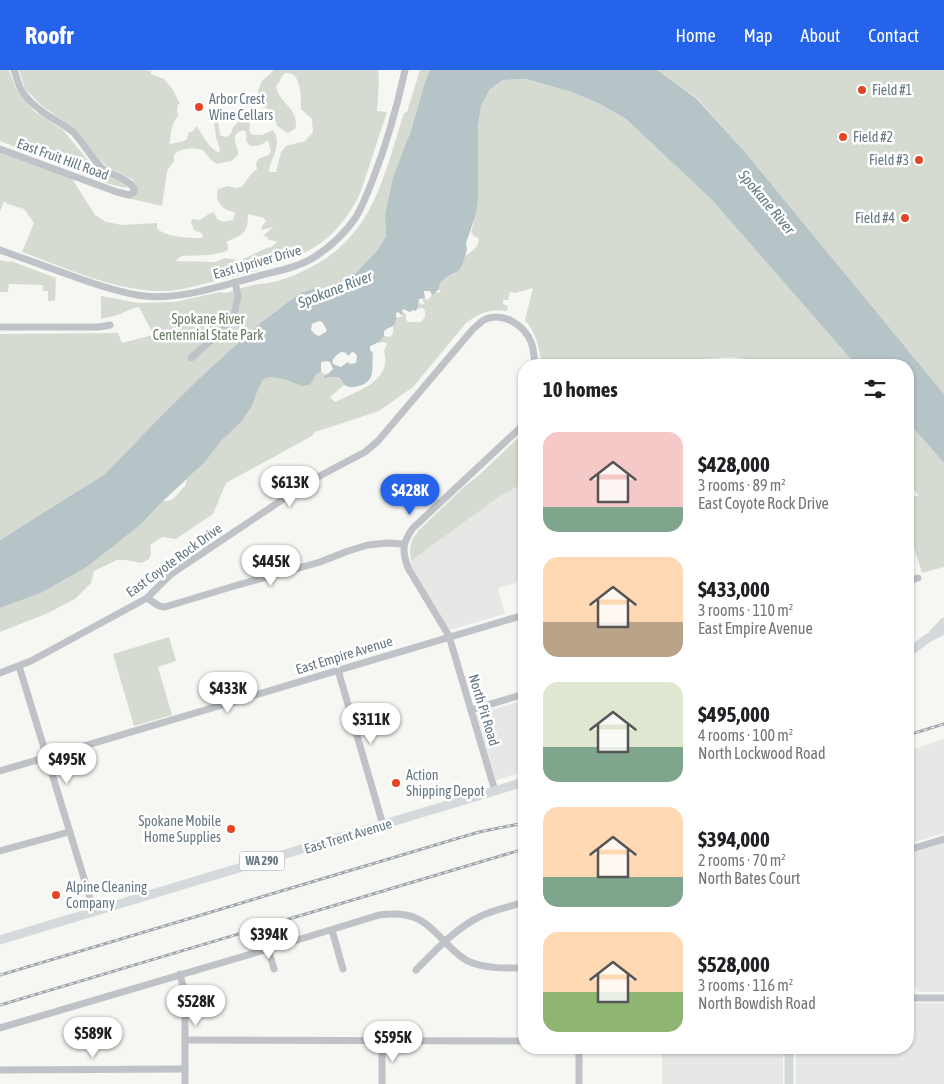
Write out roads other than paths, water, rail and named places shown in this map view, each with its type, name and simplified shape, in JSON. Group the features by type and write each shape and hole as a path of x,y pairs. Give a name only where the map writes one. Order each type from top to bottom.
{"main road":[{"path":"914,648 944,622"},
{"path":"928,638 944,630"},
{"name":"East Trent Avenue","path":"0,940 518,784"},
{"path":"789,1054 789,1084"}],"street":[{"name":"East Fruit Hill Road","path":"0,149 118,192 129,195 134,192 131,183 104,169 72,132 47,115 30,100 18,84 14,70"},
{"name":"East Upriver Drive","path":"0,250 109,289 144,296 178,295 235,282 304,262 328,247 347,229 365,200 395,114 405,70"},
{"path":"191,358 216,337 234,315 238,296 235,282"},
{"name":"East Coyote Rock Drive","path":"0,673 31,661 147,598 169,576 188,563 312,480 365,452 378,441 473,329 485,320 499,317 515,322 522,328 531,342 534,359"},
{"path":"0,327 99,327 110,325"},
{"path":"449,636 408,568 403,544 413,528 518,430"},
{"path":"147,598 159,606 165,607 231,586 320,562 368,545 403,544"},
{"path":"914,579 918,578"},
{"name":"East Empire Avenue","path":"0,771 518,617"},
{"name":"North Pit Road","path":"449,636 495,791"},
{"path":"19,666 94,911"},
{"path":"338,670 383,825"},
{"path":"471,710 518,696"},
{"path":"0,851 69,832"},
{"path":"914,848 944,839"},
{"path":"416,970 463,927 488,913 518,904"},
{"path":"0,1028 391,913 417,918 431,927 459,956 468,962 494,968 518,968"},
{"path":"332,930 343,969"},
{"path":"268,949 274,969"},
{"path":"180,974 185,994 185,1084"},
{"path":"914,998 944,998"},
{"path":"185,1040 518,1041"},
{"path":"382,1041 382,1084"},
{"path":"579,1054 579,1084"},
{"path":"0,1070 185,1069"}],"water":[{"name":"Spokane River","path":"430,70 657,70 697,99 744,151 944,394 944,463 914,429 914,359 851,359 712,200 626,119 600,104 572,92 526,79 503,80 490,89 481,106 478,127 478,197 476,214 466,243 467,250 462,266 458,271 441,282 438,290 432,295 430,291 424,291 425,298 419,299 418,308 415,311 410,312 403,309 403,316 398,312 396,313 396,323 384,332 384,336 380,341 370,346 370,350 373,353 371,377 365,383 352,387 345,385 338,378 324,378 333,369 330,362 327,361 321,362 321,372 316,374 309,385 301,386 287,380 266,378 262,381 252,406 242,421 222,440 205,462 140,525 87,567 41,593 0,608 0,540 105,474 207,371 259,324 300,293 313,289 332,288 350,279 376,252 386,236 385,215 393,178","holes":["319,321 322,322 327,330 319,336 311,330 312,324","341,352 346,353 348,356 352,352 355,353 357,356 356,363 350,364 348,362 341,367 333,364 336,356"]}],"railway":[{"path":"914,733 944,724"},
{"path":"0,975 479,832 518,824"},
{"path":"0,1005 518,851"}],"place":[{"name":"Field #1","path":"862,90"},
{"name":"Arbor Crest Wine Cellars","path":"199,107"},
{"name":"Field #2","path":"843,137"},
{"name":"Field #3","path":"919,160"},
{"name":"Field #4","path":"905,218"},
{"name":"Action Shipping Depot","path":"396,783"},
{"name":"Spokane Mobile Home Supplies","path":"231,829"},
{"name":"Alpine Cleaning Company","path":"56,895"}],"park label":[{"name":"Spokane River Centennial State Park","path":"208,328"}]}
